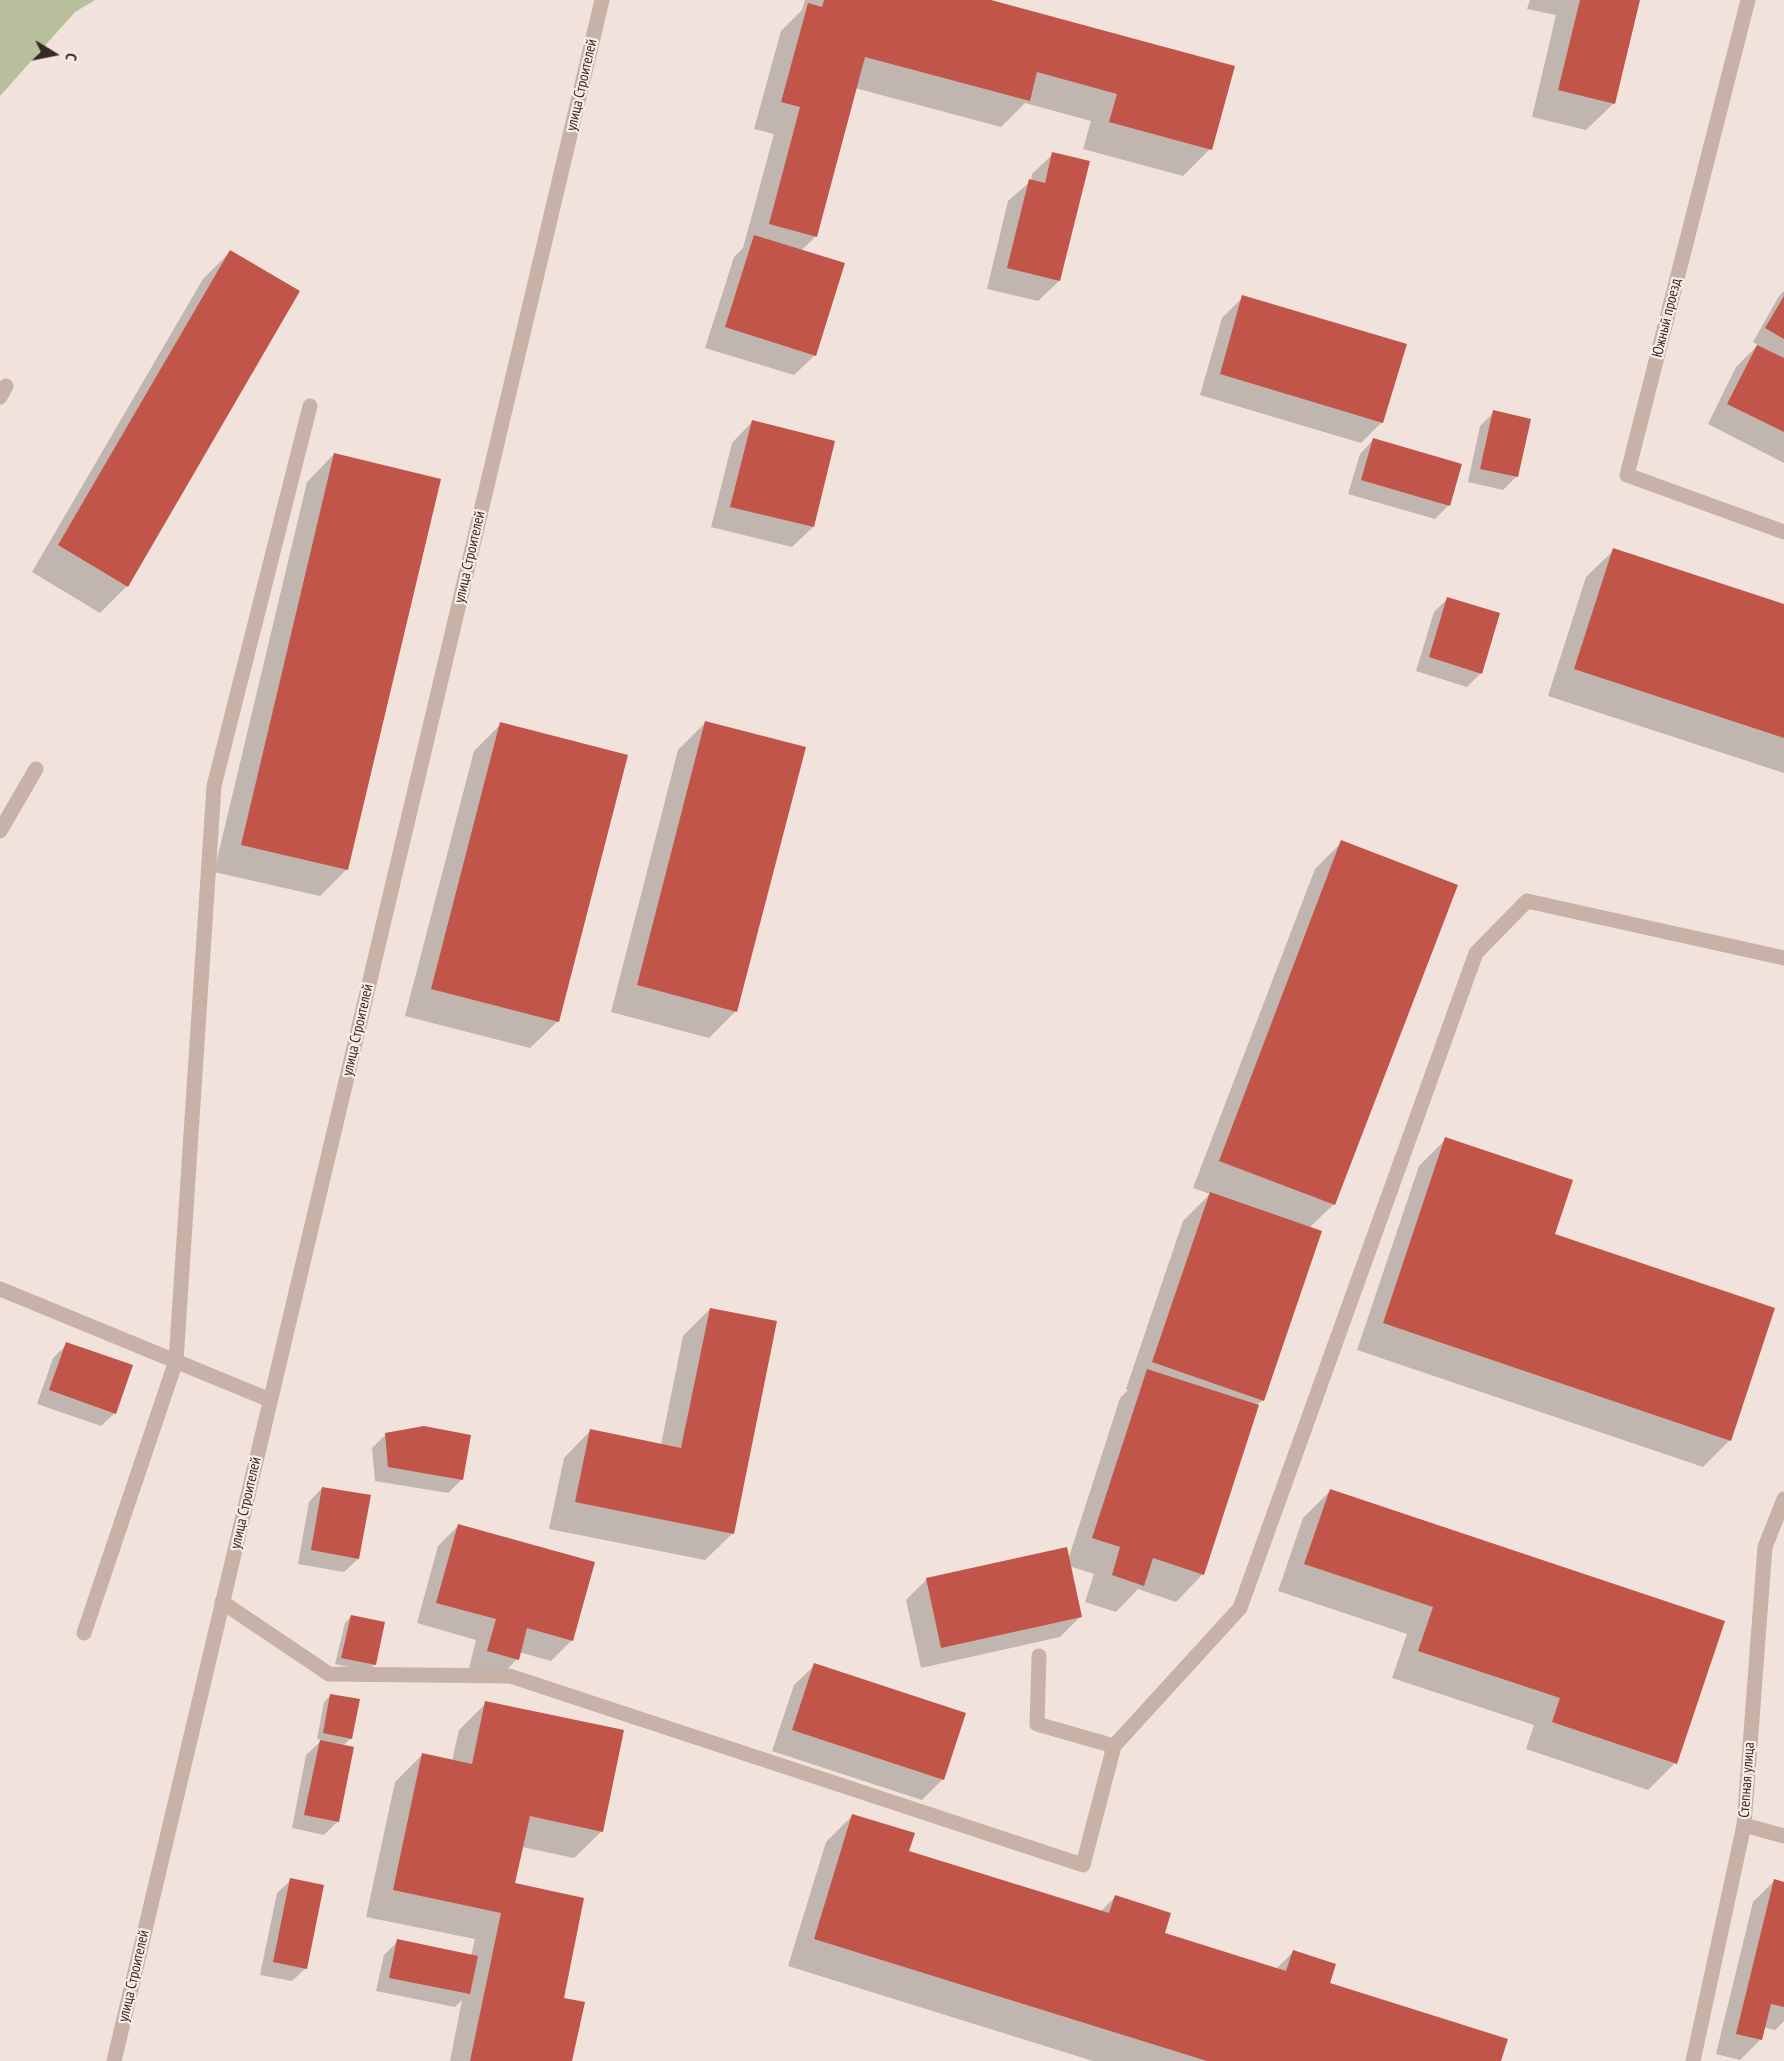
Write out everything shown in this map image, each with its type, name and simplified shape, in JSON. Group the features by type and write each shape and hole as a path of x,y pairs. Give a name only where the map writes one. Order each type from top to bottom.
{"street":[{"name":"улица Строителей","path":"114,2061 602,0"},
{"name":"Южный проезд","path":"1748,0 1627,475 1784,532"},
{"path":"84,1634 176,1361 214,786 310,406"},
{"path":"0,831 36,770"},
{"path":"222,1602 329,1674 510,1676 1083,1865 1114,1746 1240,1608 1476,953 1527,901 1784,958"},
{"path":"0,1289 270,1400"},
{"name":"Степная улица","path":"1693,2061 1744,1825 1765,1547 1784,1499"},
{"path":"1039,1656 1037,1724 1114,1746"},
{"path":"1744,1825 1784,1836"}],"green space":[{"path":"0,0 95,0 75,12 0,96"}],"building":[{"path":"824,0 991,0 1235,66 1212,150 1109,122 1117,94 1037,72 1030,101 865,57 817,237 769,224 800,107 781,102 808,3 822,7"},
{"path":"1580,0 1640,0 1615,104 1558,90"},
{"path":"1052,152 1090,161 1060,281 1007,268 1029,179 1045,183"},
{"path":"754,235 845,263 816,356 725,327"},
{"path":"230,250 300,291 128,587 58,545"},
{"path":"1242,295 1407,344 1383,423 1220,374"},
{"path":"1784,296 1784,339 1765,328"},
{"path":"1757,345 1784,358 1784,432 1727,404"},
{"path":"1493,410 1531,419 1518,477 1480,469"},
{"path":"752,420 835,441 814,527 730,507"},
{"path":"1373,438 1462,464 1450,506 1361,480"},
{"path":"334,453 441,479 348,870 241,845"},
{"path":"1613,548 1784,604 1784,738 1574,669"},
{"path":"1447,597 1500,613 1482,674 1429,657"},
{"path":"705,721 806,747 737,1012 637,985"},
{"path":"500,722 628,755 559,1022 431,989"},
{"path":"1341,840 1458,885 1335,1205 1219,1161"},
{"path":"1445,1137 1573,1180 1555,1234 1775,1308 1731,1441 1383,1323"},
{"path":"1210,1192 1322,1231 1264,1401 1152,1362"},
{"path":"710,1308 777,1321 734,1534 575,1502 590,1429 681,1448"},
{"path":"66,1342 133,1365 116,1414 49,1390"},
{"path":"1147,1369 1259,1405 1204,1575 1153,1558 1144,1586 1112,1575 1120,1547 1092,1538"},
{"path":"424,1426 471,1435 463,1480 388,1467 385,1433"},
{"path":"322,1487 371,1495 359,1559 311,1550"},
{"path":"1330,1489 1725,1621 1677,1764 1552,1722 1560,1698 1418,1651 1433,1607 1304,1564"},
{"path":"458,1524 595,1562 573,1641 527,1628 519,1660 487,1651 496,1619 436,1603"},
{"path":"1067,1547 1082,1617 941,1648 926,1578"},
{"path":"351,1615 385,1622 376,1665 341,1658"},
{"path":"814,1663 966,1713 944,1780 792,1730"},
{"path":"330,1694 360,1699 352,1739 323,1733"},
{"path":"485,1701 624,1730 603,1832 530,1816 515,1883 584,1898 564,1998 585,2002 572,2061 470,2061 501,1913 393,1890 422,1753 472,1764"},
{"path":"320,1740 354,1747 339,1822 304,1815"},
{"path":"852,1814 915,1833 909,1851 1109,1913 1115,1895 1171,1913 1165,1933 1286,1971 1293,1950 1336,1964 1330,1983 1508,2039 1501,2061 1207,2061 814,1939"},
{"path":"290,1878 324,1885 307,1969 273,1962"},
{"path":"1774,1879 1784,1882 1784,2007 1771,2004 1762,2040 1736,2034"},
{"path":"397,1939 478,1956 470,1994 389,1978"}]}
